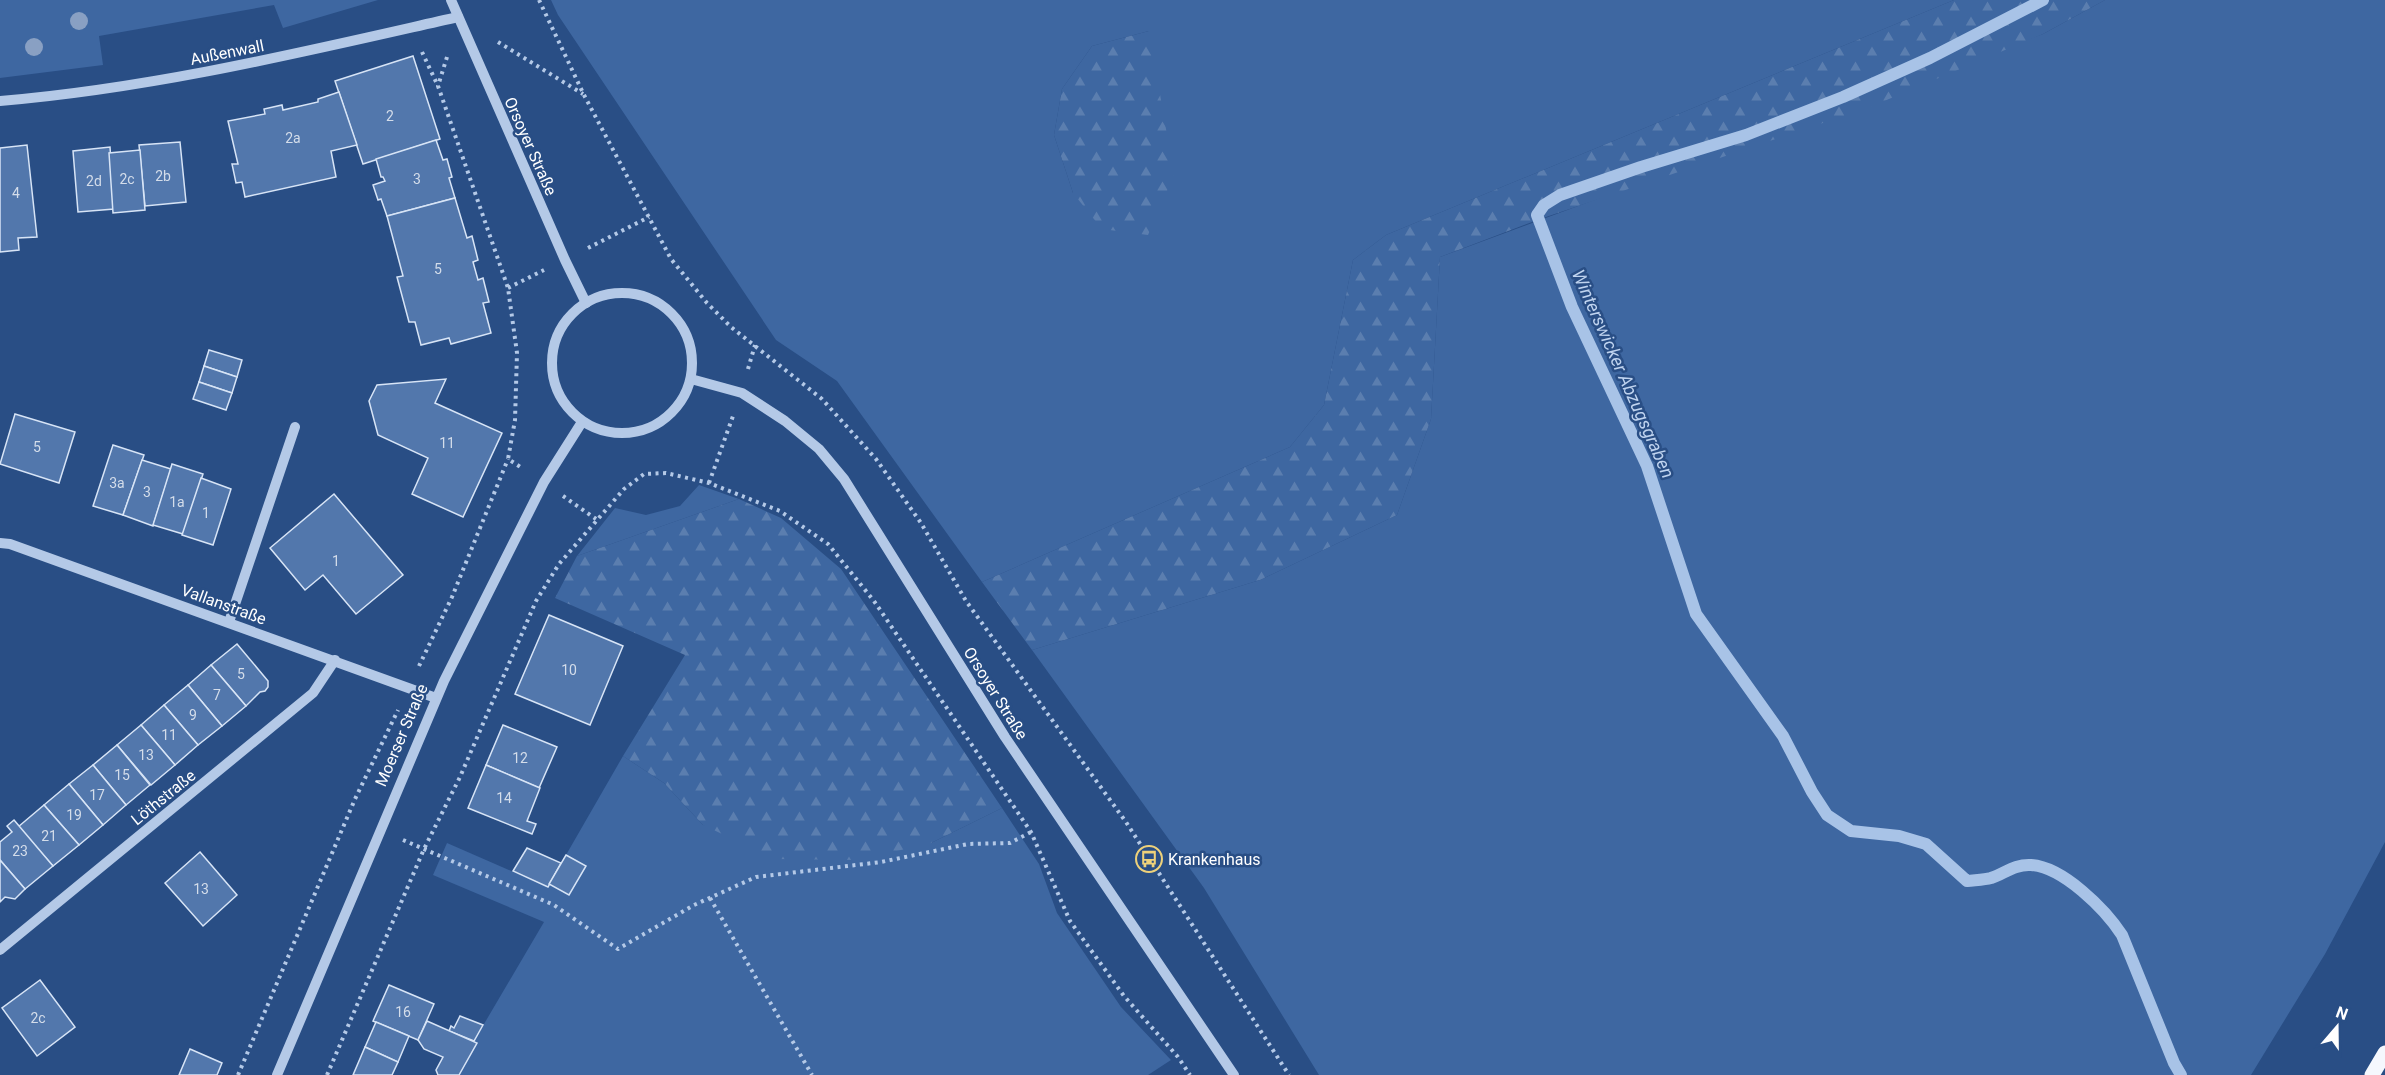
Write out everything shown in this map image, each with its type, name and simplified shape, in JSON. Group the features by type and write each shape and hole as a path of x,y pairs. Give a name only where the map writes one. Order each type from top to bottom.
{"main road":[{"path":"2372,1075 2385,1053"}],"street":[{"name":"Orsoyer Straße","path":"451,0 586,303"},
{"name":"Außenwall","path":"0,100 45,97 176,76 298,53 458,17"},
{"path":"622,293 640,296 658,303 675,317 687,336 692,357 691,380 679,404 660,423 635,433 607,432 582,422 562,402 552,375 553,347 565,321 586,303 603,295 622,293"},
{"name":"Orsoyer Straße","path":"691,380 741,393 768,410 819,449 844,479 1005,737 1234,1075"},
{"name":"Moerser Straße","path":"278,1075 436,698 544,482 582,422"},
{"path":"229,622 296,427"},
{"name":"Vallanstraße","path":"0,543 10,544 436,698"},
{"name":"Löthstraße","path":"0,950 313,693 336,660"}],"path":[{"path":"497,41 584,95 539,0"},
{"path":"238,1075 355,798 452,597 508,459 515,420 517,353 508,288 438,86 458,17"},
{"path":"508,459 596,519"},
{"path":"327,1075 424,849 460,777 536,601 559,564 624,489 644,474 666,472 709,483 780,511 828,544 874,601 1030,832 1070,921 1124,996 1178,1057 1190,1075"},
{"path":"380,831 554,905 618,949 694,905 756,878 881,862 968,844 1010,843 1030,832"},
{"path":"710,898 812,1075"}],"green space":[{"path":"0,0 378,0 283,28 274,5 99,36 103,65 0,78"},
{"path":"551,0 1954,0 1386,235 1353,260 1324,405 1290,447 982,582 837,381 776,340 558,15","holes":["1149,31 1073,193 1054,135 1062,89 1092,46"]},
{"path":"1954,0 2105,0 2043,34 1870,107 1540,219 1440,257 1431,419 1397,515 1260,580 1032,650 982,582 1290,447 1324,405 1353,260 1386,235"},
{"path":"2105,0 2385,0 2385,842 2325,954 2251,1075 1319,1075 1204,888 1032,650 1260,580 1397,515 1431,419 1440,257 2043,34"},
{"path":"1149,31 1174,175 1148,235 1102,229 1073,193 1054,135 1062,89 1092,46"},
{"path":"699,485 739,499 577,556 615,508 646,515 680,506"},
{"path":"739,499 781,518 841,569 1002,808 931,843 858,860 775,859 703,825 664,783 623,756 685,655 555,598 577,556"},
{"path":"623,756 664,783 703,825 931,843 1002,808 1039,864 1057,913 1121,1007 1171,1060 1148,1075 459,1075 477,1043 474,1041 544,922 433,875 447,843 548,887 549,884 569,895 585,867 566,855"}],"building":[{"path":"413,56 440,139 363,164 335,81"},
{"path":"339,92 357,145 331,151 336,177 245,197 242,182 236,183 232,164 238,164 228,121 265,114 264,109 282,105 283,110 318,102 318,99"},
{"path":"436,140 443,160 447,159 452,177 449,178 455,198 387,216 373,185 385,181 381,177 376,159"},
{"path":"180,142 186,202 145,206 139,145"},
{"path":"27,145 37,237 18,238 19,250 0,252 0,148"},
{"path":"110,147 114,209 78,212 73,151"},
{"path":"140,150 145,210 113,213 109,153"},
{"path":"455,198 467,238 472,236 478,260 473,262 478,280 483,278 489,302 483,303 491,333 451,344 449,338 421,345 415,322 409,322 397,277 403,276 387,216"},
{"path":"209,350 242,360 237,377 204,366"},
{"path":"204,366 237,377 232,393 199,382"},
{"path":"446,379 435,403 502,433 463,517 412,494 428,458 378,435 369,401 377,385"},
{"path":"199,382 232,393 226,410 193,399"},
{"path":"15,414 75,432 59,483 0,464"},
{"path":"113,445 144,455 123,515 93,506"},
{"path":"142,460 171,469 153,526 123,515"},
{"path":"172,464 203,474 183,534 153,525"},
{"path":"201,478 231,489 213,545 182,535"},
{"path":"334,494 403,575 356,614 323,575 305,590 270,548"},
{"path":"549,615 623,646 590,725 515,694"},
{"path":"237,644 268,681 265,691 260,692 246,706 211,665"},
{"path":"211,665 246,706 222,726 188,685"},
{"path":"188,685 222,726 198,745 164,705"},
{"path":"164,705 198,745 175,765 141,725"},
{"path":"141,725 175,765 151,785 117,745"},
{"path":"503,725 557,747 539,788 486,765"},
{"path":"117,745 150,785 126,805 93,765"},
{"path":"93,765 126,805 103,825 69,784"},
{"path":"486,765 540,788 527,821 536,824 532,834 468,808"},
{"path":"69,784 103,825 79,845 44,805"},
{"path":"44,805 79,845 53,866 18,827"},
{"path":"14,820 53,866 25,889 0,860 0,842 12,832 7,826"},
{"path":"527,848 561,863 548,887 513,871"},
{"path":"200,852 237,895 203,926 165,883"},
{"path":"566,855 586,866 569,895 549,884"},
{"path":"0,860 25,889 15,899 5,897 0,902"},
{"path":"40,980 75,1027 37,1056 2,1008"},
{"path":"389,985 434,1004 418,1040 373,1021"},
{"path":"460,1016 483,1025 474,1041 449,1031 451,1026 454,1028"},
{"path":"427,1021 477,1043 459,1075 438,1075 436,1070 443,1057 424,1049 418,1040"},
{"path":"376,1022 409,1036 398,1062 365,1047"},
{"path":"365,1047 398,1062 392,1075 353,1075"},
{"path":"190,1049 222,1063 217,1075 179,1075"}],"waterway":[{"name":"Winterswicker Abzugsgraben","path":"2043,0 1930,58 1843,97 1746,135 1560,195 1544,205 1537,215 1572,307 1647,466 1696,614 1783,736 1812,792 1827,815 1851,831 1899,836 1926,844 1967,881 1991,878 2025,865 2043,868 2069,881 2105,913 2122,935 2181,1075"}],"place":[{"name":"Krankenhaus","path":"1149,859"}]}
